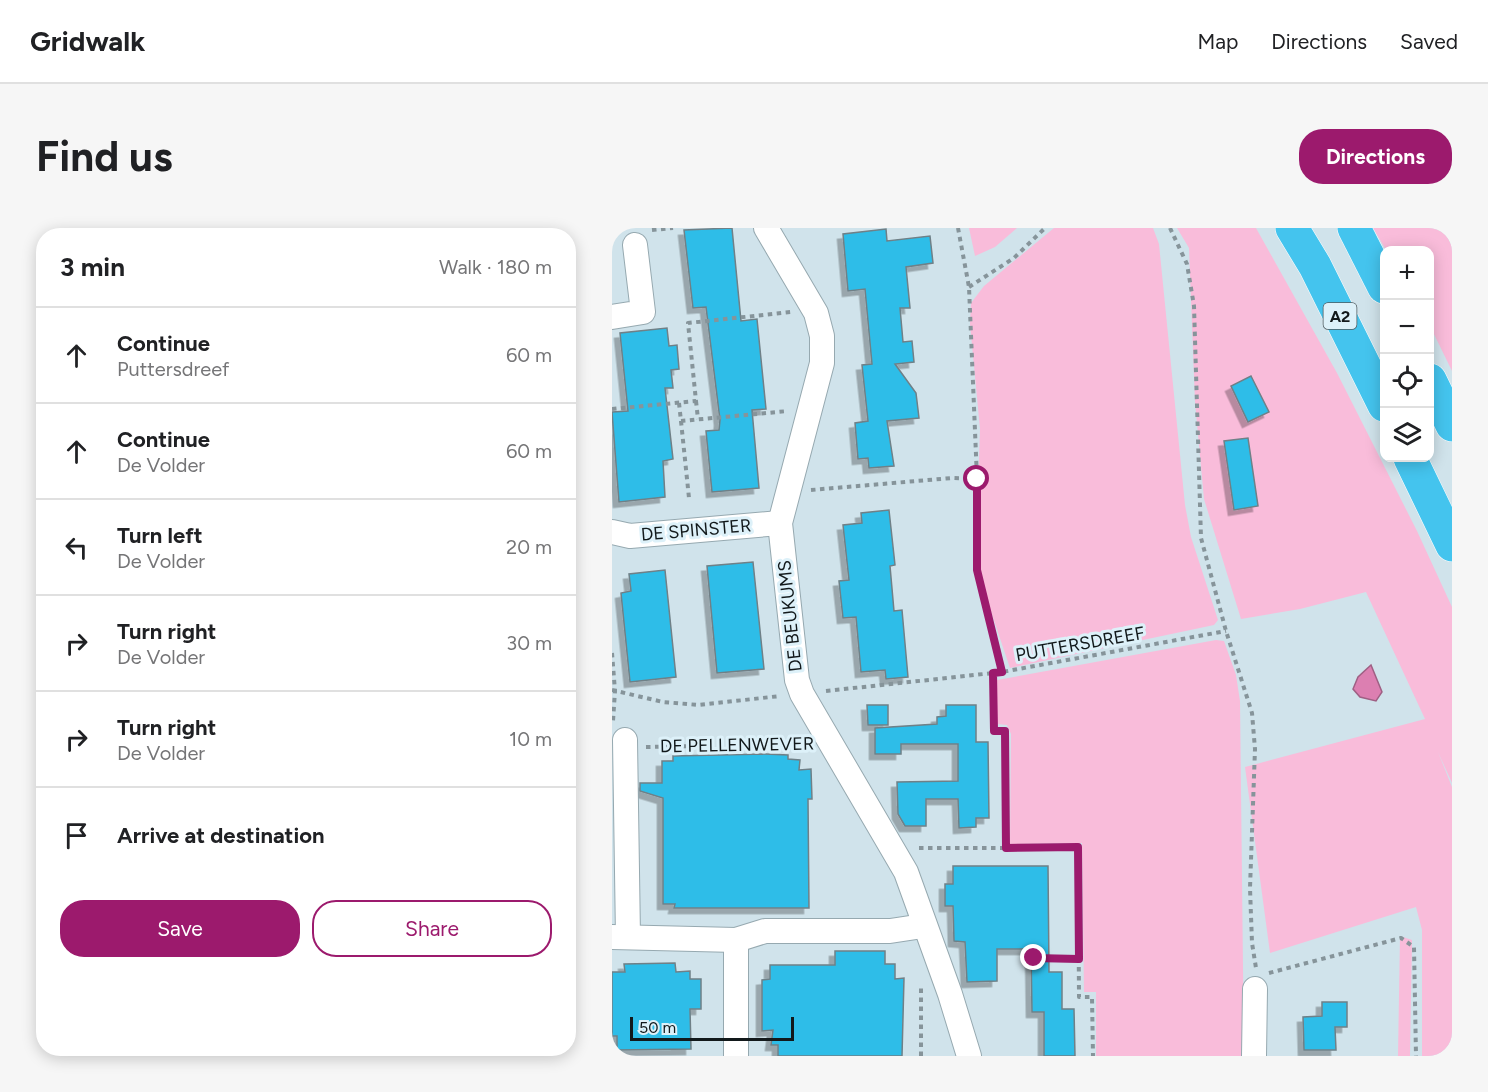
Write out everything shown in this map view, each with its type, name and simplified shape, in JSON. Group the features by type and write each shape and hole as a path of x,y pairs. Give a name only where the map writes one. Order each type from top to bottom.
{"highway":[{"name":"A2","path":"1292,228 1315,266 1380,397"},
{"path":"1354,228 1380,279"},
{"path":"1434,388 1452,425"},
{"path":"1412,462 1452,545"}],"street":[{"name":"DE BEUKUMS","path":"766,228 814,310 822,336 822,363 786,492 780,522 797,680 802,694 906,872 923,926 950,994 969,1056"},
{"path":"612,317 642,312 635,245"},
{"name":"DE SPINSTER","path":"612,532 630,536 780,522"},
{"path":"626,738 620,937 736,940 765,931 890,931 923,926"},
{"path":"736,940 736,1056"},
{"path":"1254,1056 1258,980"}],"path":[{"path":"663,229 673,228"},
{"name":"PUTTERSDREEF","path":"958,228 969,287 977,479 977,570 1002,672 1226,631"},
{"path":"969,287 1014,258 1045,228"},
{"path":"1170,228 1187,264 1192,282 1201,538 1226,631 1252,713 1255,749 1250,888 1252,943 1258,980 1401,938 1408,941 1414,947 1416,1056"},
{"path":"698,419 688,322 814,310"},
{"path":"612,409 696,401"},
{"path":"679,403 689,498"},
{"path":"681,421 809,408"},
{"path":"786,492 952,478 977,479"},
{"path":"612,653 614,690 626,738"},
{"path":"614,690 663,702 699,705 1002,672"},
{"path":"993,673 994,731 1005,731 1006,848"},
{"name":"DE PELLENWEVER","path":"626,738 831,744"},
{"path":"894,849 1078,847 1079,997 1092,997 1093,1056"},
{"path":"1034,958 1079,959"},
{"path":"921,985 921,1056"}],"shaded area":[{"path":"969,228 1017,228 995,247 975,256"},
{"path":"1054,228 1153,228 1159,244 1185,505 1191,537 1218,620 1214,625 1010,668 979,576 976,553 980,429 970,324 971,303 984,286"},
{"path":"1177,228 1256,228 1337,373 1380,462 1382,462 1417,531 1452,607 1452,783 1438,752 1452,787 1452,1056 1422,1056 1422,930 1416,907 1270,953 1245,767 1425,719 1366,592 1300,609 1241,619 1204,499 1195,402 1189,248"},
{"path":"1373,228 1443,228 1452,246 1452,371 1434,334 1434,246 1384,246"},
{"path":"1216,640 1224,641 1236,675 1240,701 1244,1056 1096,1056 1096,992 1084,992 1082,843 1010,844 1011,734 1007,725 997,724 997,680"},
{"path":"1371,665 1382,692 1376,701 1360,697 1353,689 1358,677"},
{"path":"1400,936 1412,940 1410,1056 1398,1056"}],"building":[{"path":"732,228 741,321 757,319 766,409 752,410 759,488 712,492 706,431 719,430 720,420 706,307 693,308 684,230"},
{"path":"886,229 887,241 930,236 933,263 906,267 910,308 900,308 903,342 912,341 914,362 895,364 916,393 919,418 887,421 894,466 869,468 868,458 858,459 855,423 868,421 862,365 872,364 865,289 848,291 843,234"},
{"path":"667,328 669,346 677,345 679,369 671,370 673,388 665,388 673,459 663,461 665,497 619,502 612,412 628,411 620,333"},
{"path":"1251,376 1269,412 1248,422 1231,386"},
{"path":"1248,438 1258,506 1234,510 1224,441"},
{"path":"889,510 895,565 890,566 894,611 902,610 908,677 886,679 885,670 861,672 856,617 843,618 839,581 849,580 843,525 862,523 861,513"},
{"path":"753,562 764,669 717,673 707,566"},
{"path":"665,570 676,677 630,682 621,593 631,591 629,574"},
{"path":"867,705 888,705 888,725 868,725"},
{"path":"946,705 976,705 976,742 988,742 989,818 976,818 976,827 959,828 958,799 926,799 926,826 905,826 898,814 897,782 958,781 958,744 901,744 901,754 875,754 875,728 937,724 937,717 946,716"},
{"path":"788,755 788,759 800,760 799,770 811,769 812,799 808,799 809,908 674,908 675,904 663,904 663,798 640,791 640,783 662,783 662,761 673,761 673,756"},
{"path":"953,866 1048,866 1049,972 1062,972 1062,1009 1074,1009 1075,1056 1044,1056 1044,1012 1032,1012 1031,949 997,949 997,981 967,982 965,942 954,941 953,906 945,906 945,884 953,884"},
{"path":"835,951 885,951 885,964 895,964 895,979 904,978 902,1056 778,1056 778,1045 771,1045 773,1030 762,1031 762,980 770,979 770,965 835,965"},
{"path":"675,963 676,972 690,971 690,979 701,979 701,1009 690,1009 691,1049 617,1050 617,1036 612,1036 612,972 625,972 624,964"},
{"path":"1322,1002 1347,1002 1347,1027 1335,1027 1336,1050 1304,1050 1303,1017 1322,1016"}],"route":[{"path":"977,479 977,570 1002,672 993,673 994,731 1005,731 1006,848 1078,847 1079,959 1034,958"}]}
